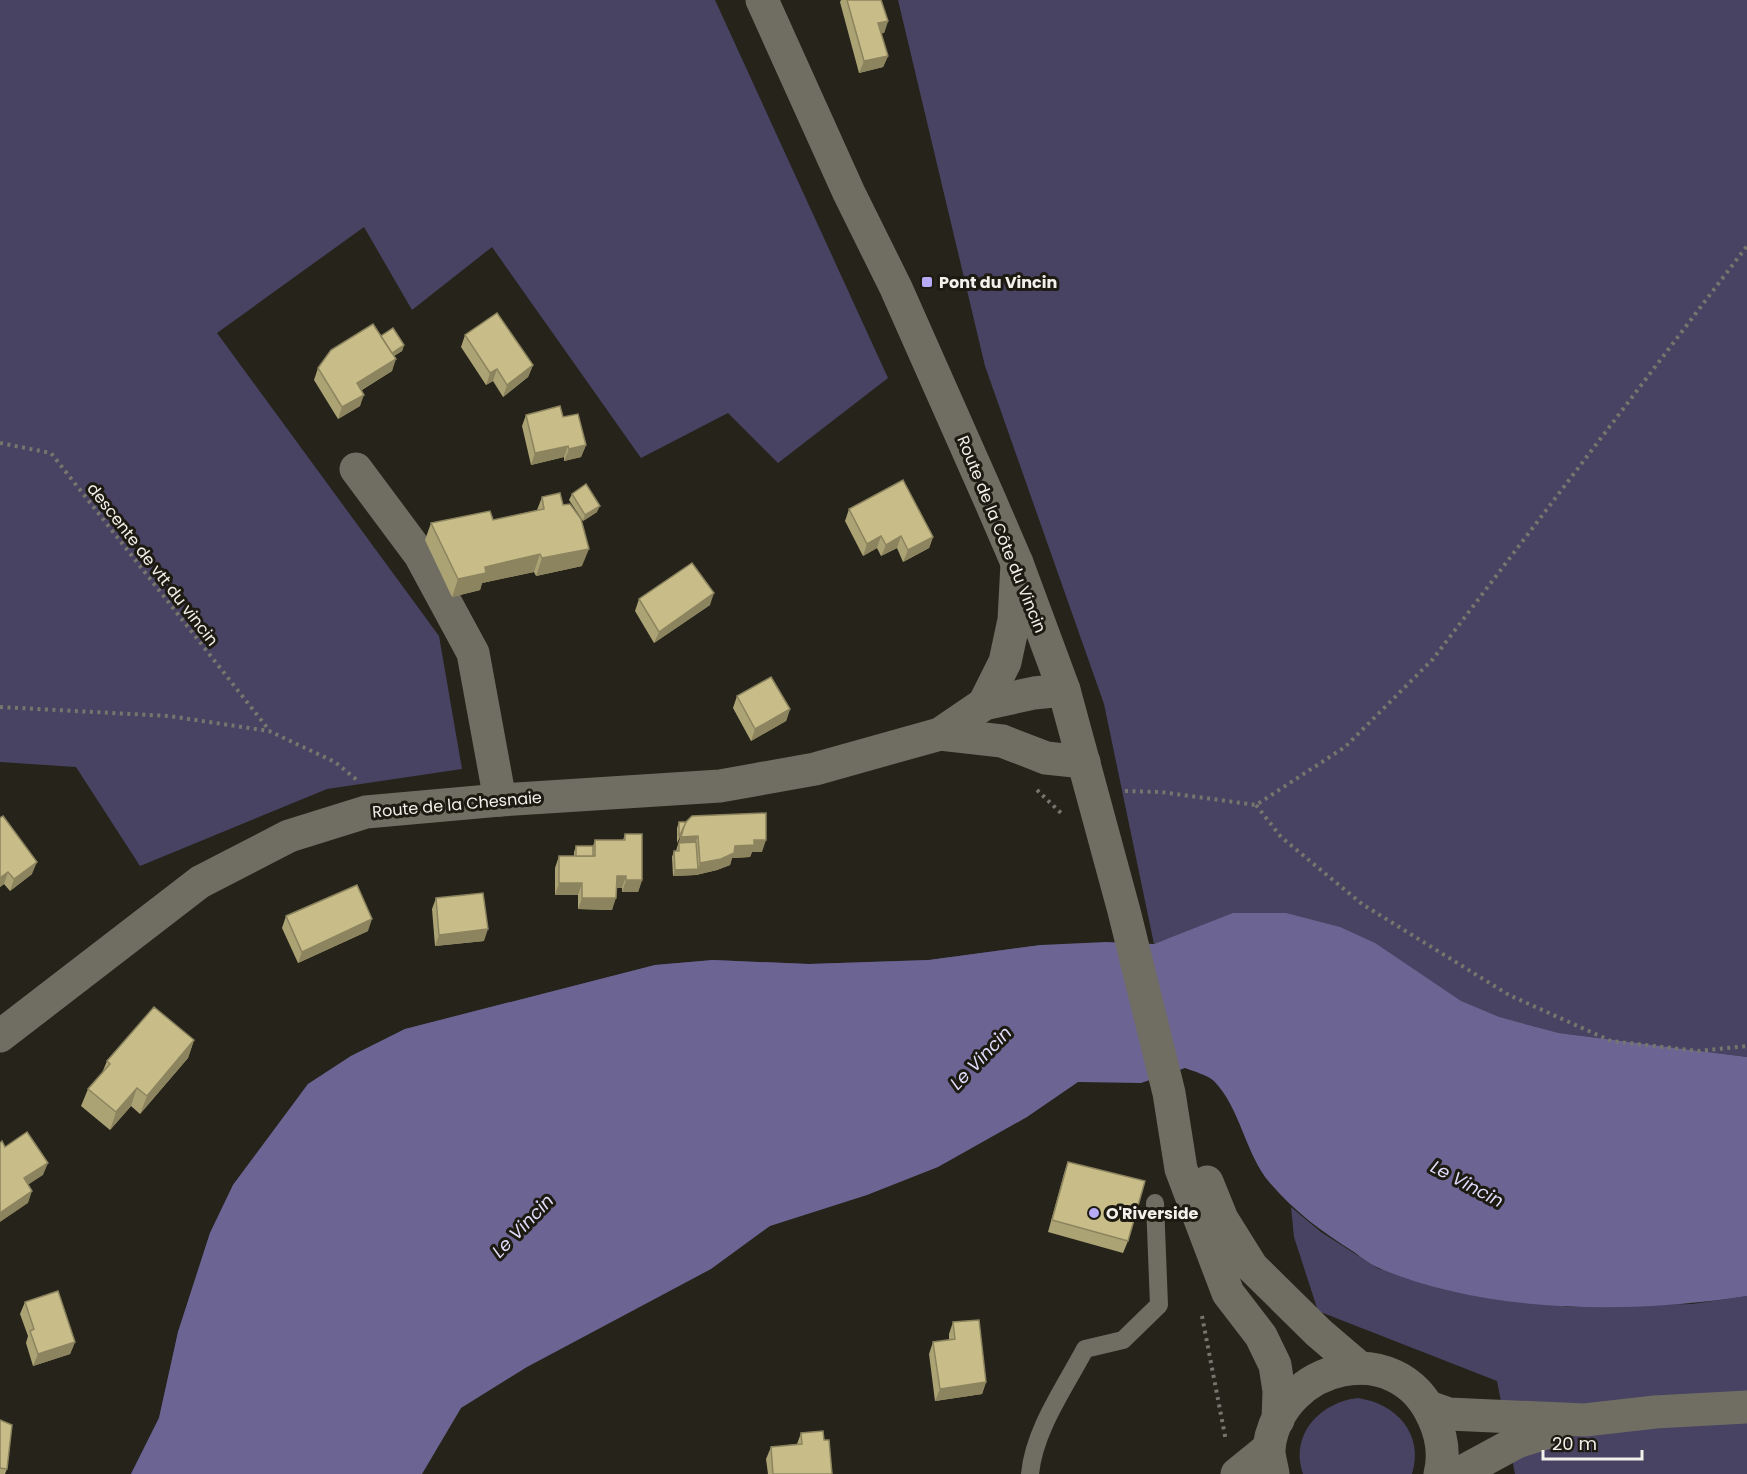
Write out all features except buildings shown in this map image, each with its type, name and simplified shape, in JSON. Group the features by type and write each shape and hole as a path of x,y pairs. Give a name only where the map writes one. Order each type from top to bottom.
{"main road":[{"name":"Route de la Côte du Vincin","path":"762,0 849,193 896,288 1017,563 1064,690 1124,911 1169,1094 1180,1169 1228,1293 1261,1336 1275,1365 1279,1391 1274,1447"},
{"path":"356,469 420,555 474,653 500,800"},
{"name":"Route de la Chesnaie","path":"984,704 1005,662 1014,620 1017,563"},
{"name":"Route de la Chesnaie","path":"0,1036 200,882 289,836 366,812 500,800 720,786 814,769 940,734 984,704 1034,693 1064,690"},
{"name":"Route de la Chesnaie","path":"940,734 1002,741 1087,777"},
{"name":"Route de la Côte du Vincin","path":"1169,1094 1222,1219 1251,1267 1310,1325 1360,1368"},
{"path":"1232,1460 1274,1447 1292,1398 1311,1381 1334,1371 1360,1368 1380,1371 1399,1378 1416,1391 1429,1407 1441,1432 1443,1460 1440,1474"},
{"path":"1429,1407 1449,1414 1586,1420 1655,1412 1747,1407"},
{"path":"1458,1474 1517,1442 1586,1420"}],"lane":[{"path":"1030,1474 1031,1461 1041,1434 1085,1349 1123,1340 1159,1305 1155,1203"}],"path":[{"path":"1087,777 1161,792 1256,805 1346,747 1433,659 1747,246"},
{"name":"descente de vtt du vincin","path":"0,442 51,453 269,731"},
{"path":"0,707 169,716 269,731 335,762 394,809"},
{"path":"1002,741 1014,764 1066,818"},
{"path":"1256,805 1281,837 1362,904 1509,995 1611,1041 1698,1051 1747,1046"},
{"path":"1218,1397 1232,1460"}],"shaded area":[{"path":"0,0 715,0 888,378 778,463 728,413 641,458 492,247 412,310 364,227 217,333 439,636 462,769 327,789 140,866 76,767 0,762"},
{"path":"898,0 1747,0 1747,1057 1559,1033 1513,1021 1233,1049 1092,1049 131,1474 159,1418 178,1332 210,1233 233,1185 308,1084 351,1056 405,1029 655,965 713,960 809,964 929,960 1041,945 1168,945 1167,939 1154,944 1104,704 985,366"},
{"path":"1291,1207 1321,1232 1379,1269 1567,1307 1692,1304 1747,1296 1747,1474 1515,1474 1497,1381 1318,1311 1294,1237"},
{"path":"1358,1398 1385,1407 1404,1423 1414,1446 1415,1459 1412,1474 1303,1474 1300,1446 1311,1422 1332,1406"}],"water":[{"name":"Le Vincin","path":"1233,913 1286,913 1340,927 1375,943 1461,1001 1499,1017 1559,1033 1747,1057 1747,1296 1657,1306 1562,1306 1468,1295 1423,1284 1381,1269 1320,1229 1279,1193 1254,1159 1231,1105 1223,1092 1211,1079 1185,1068 1141,1083 1078,1082 1027,1117 938,1167 867,1195 770,1226 711,1269 527,1367 461,1408 422,1474 131,1474 159,1418 178,1332 210,1233 233,1185 308,1084 351,1056 405,1029 655,965 713,960 809,964 929,960 1041,945 1106,942 1154,944"}],"place":[{"name":"Pont du Vincin","path":"927,282"},
{"name":"O'Riverside","path":"1094,1213"}]}
